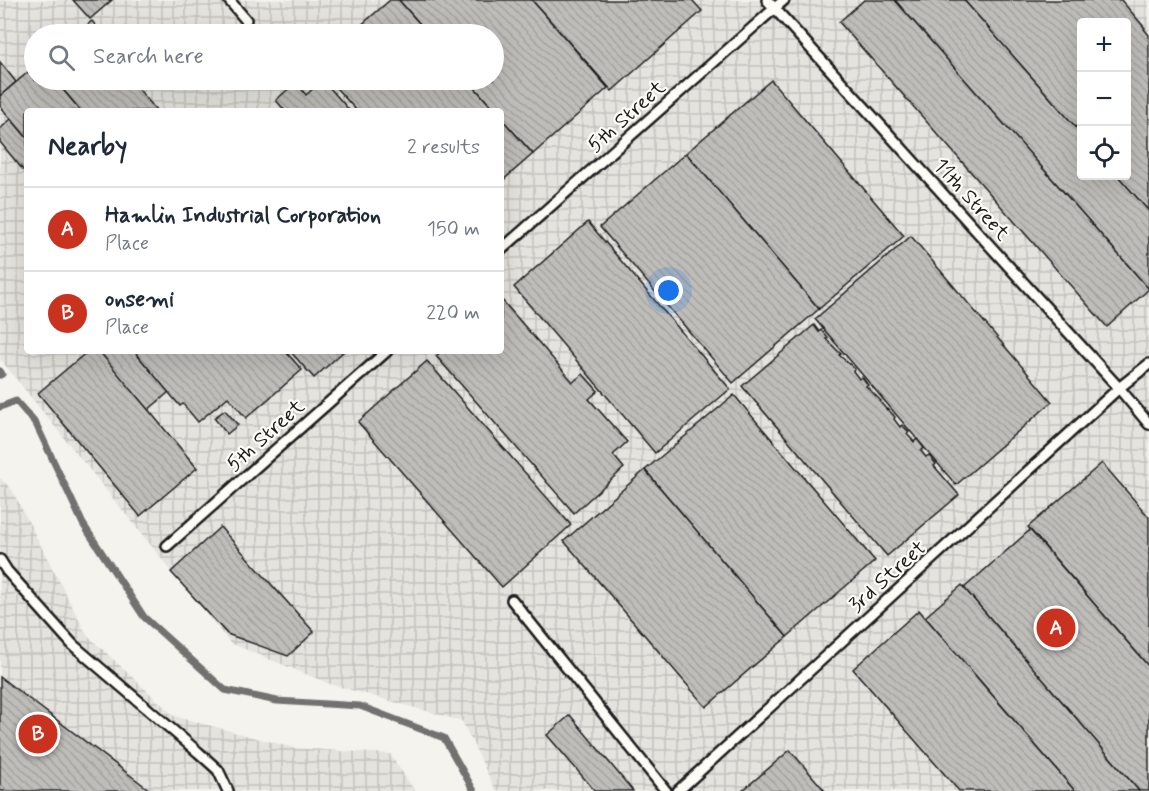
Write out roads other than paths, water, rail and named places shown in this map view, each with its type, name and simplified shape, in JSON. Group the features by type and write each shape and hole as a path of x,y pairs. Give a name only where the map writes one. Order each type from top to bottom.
{"lane":[{"path":"229,0 246,20"},
{"name":"11th Street","path":"767,0 1119,388 1149,424"},
{"name":"5th Street","path":"504,247 784,0"},
{"name":"5th Street","path":"167,546 384,354"},
{"name":"3rd Street","path":"678,791 1119,388 1149,364"},
{"path":"0,560 7,572 73,645 198,752 218,771 229,790"},
{"path":"512,600 666,791"}],"waterway":[{"path":"0,371 2,374 0,375"},
{"path":"0,407 16,401 36,424 83,524 144,617 225,690 277,701 360,706 444,738 474,791"}],"place":[{"name":"Hamlin Industrial Corporation","path":"1056,628"},
{"name":"onsemi","path":"38,734"}]}
